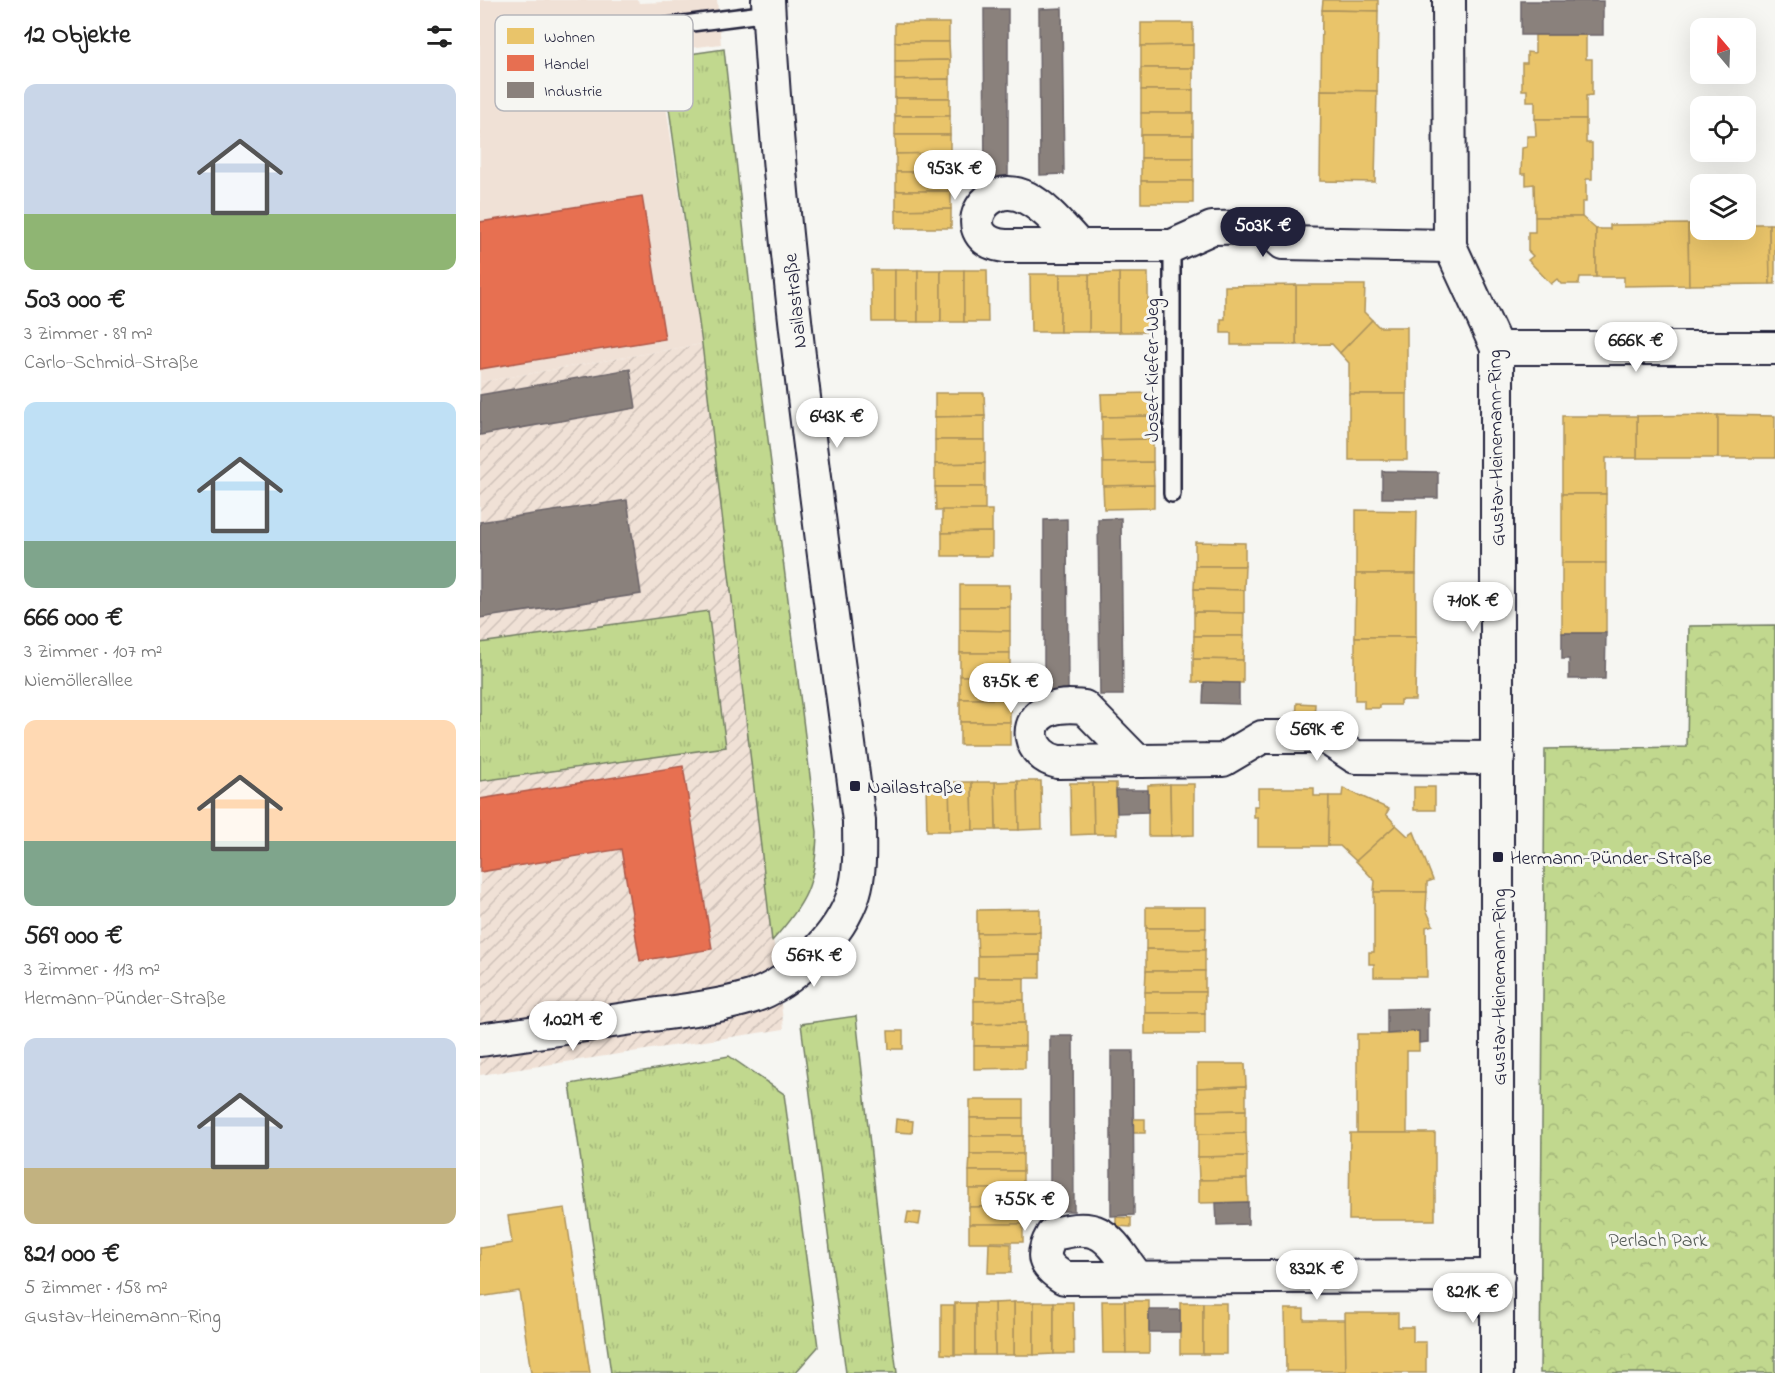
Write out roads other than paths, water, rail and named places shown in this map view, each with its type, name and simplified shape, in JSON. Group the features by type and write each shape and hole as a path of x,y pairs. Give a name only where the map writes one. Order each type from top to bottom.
{"street":[{"name":"Gustav-Heinemann-Ring","path":"1449,0 1450,246 1497,348 1497,1373"},
{"name":"Nailastraße","path":"480,1040 714,1005 753,996 792,974 817,952 830,936 854,894 859,860 859,820 798,342 779,149 769,7"},
{"path":"1079,246 1172,246 1212,228 1265,227 1283,243 1450,246"},
{"path":"1497,348 1775,348"},
{"path":"1137,761 1223,760 1262,736 1325,737 1355,758 1498,758"},
{"path":"1137,1277 1498,1276"}],"lane":[{"path":"693,20 769,7"},
{"name":"Josef-Kiefer-Weg","path":"1172,246 1172,494"}],"place":[{"name":"Nailastraße","path":"855,786"},
{"name":"Hermann-Pünder-Straße","path":"1498,857"}],"park label":[{"name":"Perlach Park","path":"1658,1239"}]}
